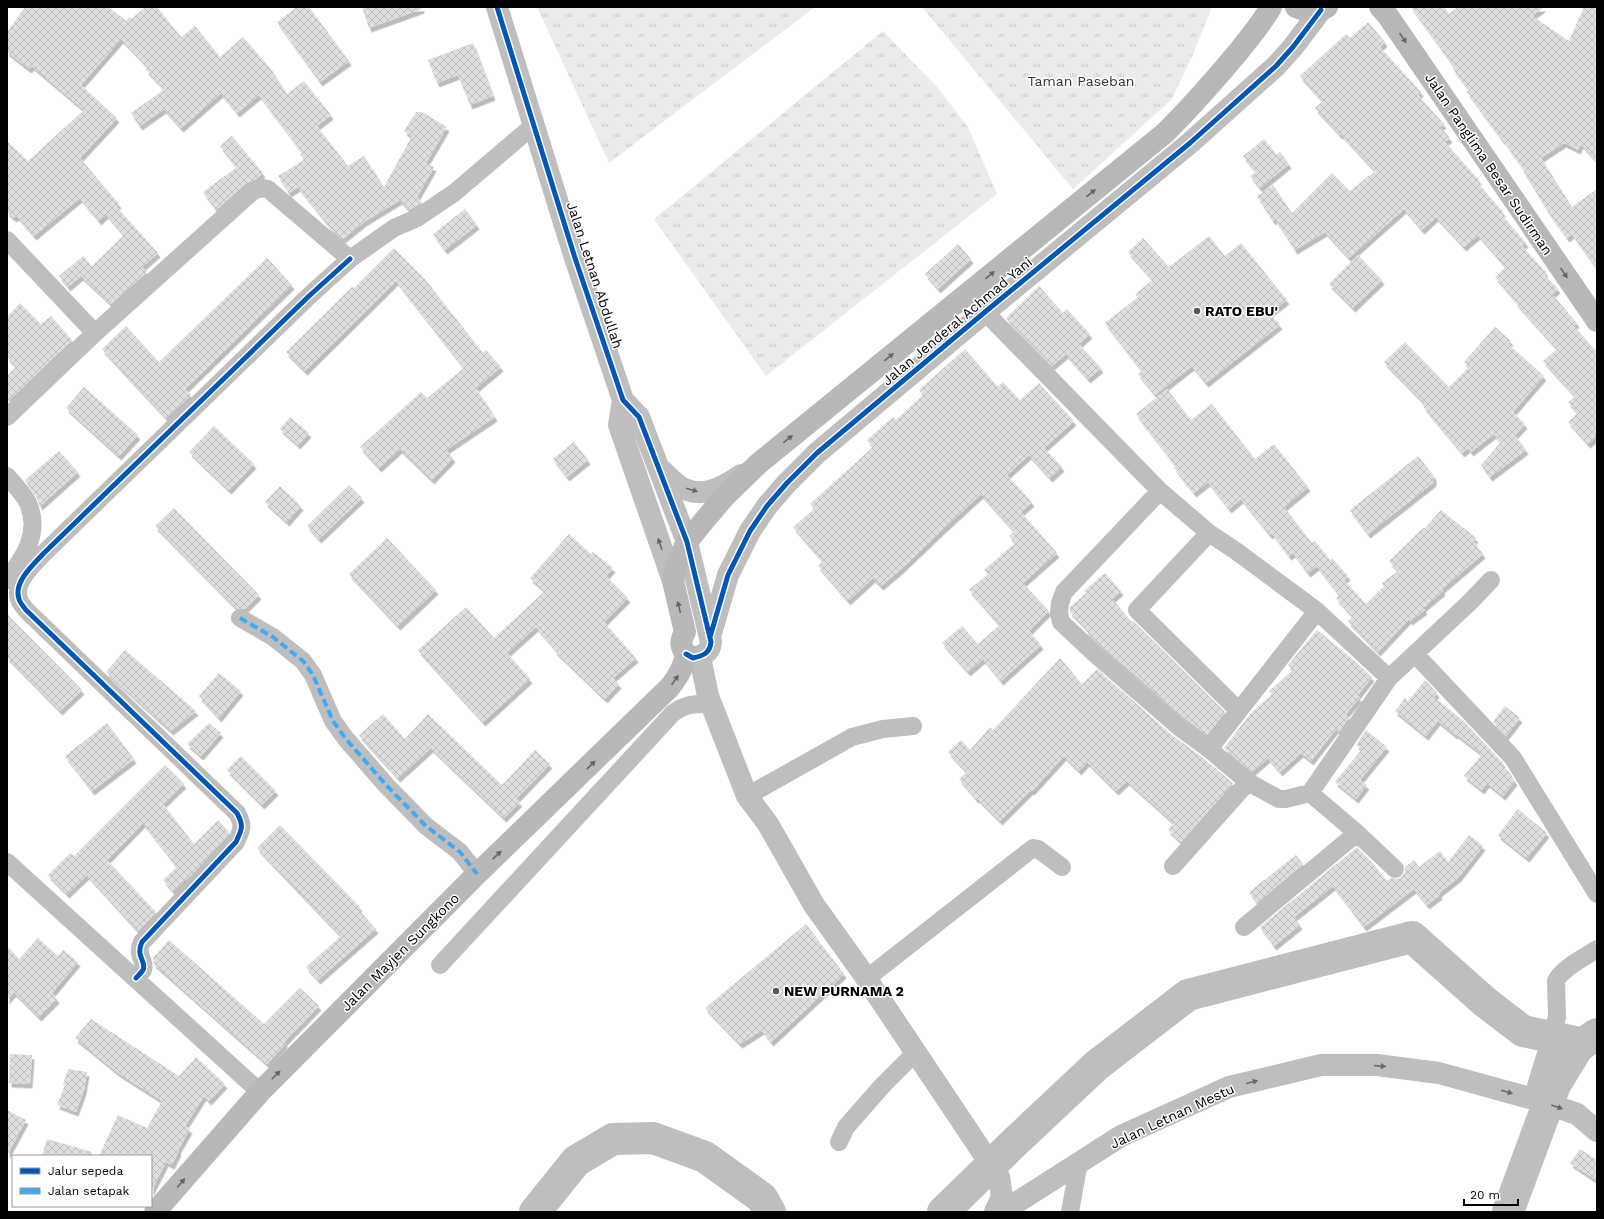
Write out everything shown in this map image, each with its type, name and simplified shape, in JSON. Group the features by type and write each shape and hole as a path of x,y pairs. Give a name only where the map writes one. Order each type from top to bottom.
{"main road":[{"name":"Jalan Jenderal Achmad Yani","path":"673,581 678,561 687,542 725,496 758,464 1165,133 1224,69 1254,32 1271,7"},
{"path":"1296,7 1308,11 1324,9"},
{"name":"Jalan Panglima Besar Sudirman","path":"1380,7 1388,16 1597,321"},
{"path":"673,581 684,632 681,639 681,647 693,655"},
{"name":"Jalan Mayjen Sungkono","path":"155,1212 260,1092 477,874 656,702 677,678 685,662 693,655"}],"street":[{"name":"Jalan Letnan Abdullah","path":"497,7 575,258 623,400 639,417 687,542 710,637"},
{"name":"Jalan Jenderal Achmad Yani","path":"710,637 728,576 750,531 767,506 787,483 817,453 1190,143 1276,66 1324,9"},
{"path":"136,978 143,970 144,965 140,956 142,942 236,842 241,831 242,823 237,813 26,610 18,599 19,586 26,573 44,553 309,296 350,259 394,228 417,218 454,193 534,125"},
{"path":"7,417 95,333 254,191 260,188 268,189 350,259"},
{"path":"7,240 95,333"},
{"path":"985,312 1160,491 1209,533 1236,551 1317,611 1389,678"},
{"name":"Jalan Letnan Abdullah","path":"623,400 619,425 673,581"},
{"path":"660,469 680,486 690,491 701,493 715,491 729,484 758,464"},
{"path":"7,476 28,503 33,520 32,535 26,553 7,580"},
{"path":"1160,491 1064,592 1060,603 1061,622 1095,654 1179,727 1209,749 1248,782 1280,799 1310,793 1389,678 1470,602 1491,580"},
{"path":"1209,533 1137,610 1239,711"},
{"path":"1209,749 1317,611"},
{"path":"240,618 273,637 304,661 313,675 333,721 346,739 386,785 426,826 460,852 477,874"},
{"path":"684,632 692,628 700,628 706,631 710,637 711,647 709,651 693,655 747,796 768,824 814,905 916,1052 998,1175 1002,1197 995,1212"},
{"path":"1415,654 1513,758 1597,894"},
{"path":"440,965 673,713 691,704 712,704"},
{"path":"747,796 852,737 877,731 913,726"},
{"path":"1173,866 1248,782"},
{"path":"1310,793 1357,833 1395,869"},
{"path":"1244,927 1357,833"},
{"path":"866,979 1033,848 1038,849 1062,867"},
{"path":"7,862 260,1092"},
{"path":"1534,1100 1557,1017 1556,981 1568,968 1597,949"},
{"path":"839,1142 846,1127 883,1085 916,1052"},
{"name":"Jalan Letnan Mestu","path":"1002,1212 1121,1136 1229,1088 1321,1065 1377,1066 1439,1073 1577,1114 1597,1131"},
{"path":"1070,1212 1079,1162"},
{"path":"998,1175 1030,1193"}],"green space":[{"path":"537,7 815,7 609,163"},
{"name":"Taman Paseban","path":"922,7 1212,7 1194,52 1172,99 1073,189"},
{"path":"883,31 937,87 968,127 997,194 766,376 654,219"}],"building":[{"path":"25,7 109,7 126,21 129,17 131,19 146,7 157,7 181,37 195,26 220,57 243,37 271,69 287,94 304,81 331,115 317,126 348,166 364,156 384,187 412,136 404,131 416,112 422,112 447,127 426,163 434,167 417,197 422,202 409,210 400,200 364,222 343,239 332,230 298,187 289,193 278,176 304,160 300,154 302,152 259,95 237,113 221,93 181,128 164,109 140,126 131,113 165,89 146,70 148,67 121,39 81,85 117,118 80,158 119,204 116,206 158,253 142,267 147,272 111,304 81,276 68,287 59,276 83,256 92,266 124,235 106,214 99,221 80,198 34,236 17,216 14,218 7,212 7,141 28,161 84,110 32,66 29,69 7,52 7,32"},
{"path":"297,7 309,7 349,61 320,82 277,22"},
{"path":"362,7 422,7 422,9 369,28"},
{"path":"1411,7 1444,7 1449,14 1458,7 1544,7 1532,16 1569,41 1584,7 1597,7 1597,162 1581,144 1578,150 1564,143 1541,158 1572,207 1597,189 1597,269 1572,234 1567,238 1547,210 1524,172 1525,171 1467,92 1469,90 1453,69 1455,68"},
{"path":"1368,22 1385,42 1380,47 1421,92 1418,95 1444,124 1440,127 1450,138 1445,142 1479,180 1477,182 1503,212 1501,214 1526,243 1522,246 1546,272 1544,274 1558,289 1552,294 1577,323 1574,326 1597,352 1597,436 1588,444 1568,422 1578,413 1568,402 1575,396 1543,361 1557,349 1495,277 1506,267 1478,235 1464,247 1436,217 1422,230 1404,209 1349,258 1325,232 1295,250 1275,219 1273,221 1257,196 1273,185 1292,213 1332,173 1350,191 1375,171 1315,108 1323,101 1300,76 1346,34 1350,38"},
{"path":"473,43 493,96 470,105 458,75 437,83 428,60"},
{"path":"232,136 263,173 256,179 246,183 216,210 203,192 237,167 220,146"},
{"path":"1264,139 1277,155 1280,152 1289,164 1260,188 1250,176 1256,172 1243,156"},
{"path":"465,209 477,225 445,250 433,234"},
{"name":"RATO EBU'","path":"1209,236 1225,256 1241,243 1287,300 1270,313 1280,325 1206,383 1192,366 1155,395 1138,374 1142,371 1105,323 1138,297 1135,294 1153,280 1128,252 1143,238 1169,267"},
{"path":"958,244 971,259 938,289 925,274"},
{"path":"394,248 424,278 483,353 486,350 501,367 476,388 495,417 446,450 453,458 432,480 400,449 379,468 360,447 421,392 427,398 464,368 396,281 305,371 286,352"},
{"path":"1358,255 1382,280 1353,308 1329,284"},
{"path":"267,258 292,285 185,389 191,395 166,418 102,349 126,326 159,362"},
{"path":"1039,286 1063,313 1067,309 1090,334 1079,344 1101,368 1088,379 1066,354 1052,366 1006,318"},
{"path":"20,303 41,324 51,316 72,340 7,402 7,376 16,366 7,357 7,317"},
{"path":"1495,327 1511,341 1508,344 1544,376 1513,412 1525,424 1515,435 1526,450 1490,477 1481,465 1501,442 1494,434 1471,452 1468,448 1462,453 1423,406 1425,404 1384,362 1405,342 1449,387 1469,367 1464,362"},
{"path":"965,349 998,387 1003,382 1020,400 1039,383 1074,421 1044,448 1062,467 1050,478 1029,455 1007,475 1032,502 1021,512 1057,553 1023,583 1049,611 1029,631 1041,645 1001,681 983,659 968,672 942,643 962,626 978,644 1000,625 969,590 988,574 984,570 1015,543 1009,536 1014,531 981,494 881,586 873,578 848,601 818,566 823,561 793,527 814,509 810,504 873,447 867,440 893,417 896,420 923,395 919,390"},
{"path":"84,387 138,435 119,456 66,408"},
{"path":"1167,389 1191,420 1212,404 1255,459 1274,444 1308,487 1284,507 1312,543 1315,541 1330,560 1332,558 1348,576 1344,580 1366,604 1384,586 1382,583 1398,571 1389,561 1423,528 1424,529 1441,510 1476,538 1473,541 1483,554 1442,589 1443,591 1423,608 1425,610 1410,621 1409,619 1378,652 1348,621 1353,617 1336,598 1339,595 1317,566 1308,573 1293,553 1289,556 1272,533 1270,535 1241,499 1229,509 1208,482 1194,493 1174,468 1176,466 1136,414"},
{"path":"290,417 309,433 298,445 280,429"},
{"path":"214,426 254,464 229,490 189,452"},
{"path":"574,442 588,460 567,477 553,459"},
{"path":"59,451 78,472 40,506 35,494 25,480"},
{"path":"1418,456 1434,476 1434,482 1368,534 1350,510"},
{"path":"349,485 362,498 319,539 307,526"},
{"path":"280,486 301,506 287,522 265,502"},
{"path":"174,508 259,595 245,609 236,608 155,526"},
{"path":"569,534 591,554 593,552 613,568 606,576 628,598 604,622 636,658 613,678 619,684 605,699 554,650 555,649 536,627 507,653 530,679 483,722 418,650 466,607 494,638 545,591 530,578"},
{"path":"387,538 436,590 398,626 349,574"},
{"path":"1105,573 1121,591 1112,599 1132,622 1133,621 1225,712 1207,735 1186,719 1102,646 1085,630 1087,629 1070,612 1070,607 1086,593 1084,591"},
{"path":"7,614 82,690 60,711 7,657"},
{"path":"1317,630 1372,677 1357,696 1360,697 1346,714 1349,717 1339,732 1336,729 1311,761 1301,753 1280,772 1268,758 1252,772 1224,748 1250,714 1272,694 1269,691 1293,670 1288,665"},
{"path":"125,650 196,711 171,731 106,672"},
{"path":"1060,658 1082,684 1097,669 1172,735 1202,757 1233,783 1181,842 1168,830 1174,823 1127,781 1116,791 1087,762 1079,771 1064,756 1032,791 1031,790 1000,821 977,798 976,799 959,779 967,772 948,752 961,740 970,750 990,727 993,730"},
{"path":"219,673 241,691 219,718 199,696"},
{"path":"1425,680 1437,693 1434,697 1465,722 1503,763 1501,766 1509,772 1515,781 1503,796 1487,783 1482,790 1464,776 1482,754 1438,721 1426,736 1395,711 1405,698 1408,701"},
{"path":"1505,706 1520,718 1506,736 1493,722"},
{"path":"383,714 405,739 428,714 502,785 535,750 550,764 516,799 520,802 504,818 431,748 398,778 359,735"},
{"path":"107,723 134,759 92,791 65,756"},
{"path":"209,723 221,733 201,756 187,744"},
{"path":"1366,730 1387,747 1360,780 1367,785 1356,799 1335,782 1362,749 1356,745"},
{"path":"241,756 276,791 262,805 227,770"},
{"path":"165,765 184,784 163,804 194,844 218,820 229,832 193,873 173,891 163,880 177,867 143,823 107,860 156,912 138,931 87,875 67,894 48,875 70,853 74,856"},
{"path":"1518,809 1547,833 1527,858 1498,835"},
{"path":"280,825 360,907 358,909 376,929 318,980 306,967 341,936 257,848"},
{"path":"1469,835 1483,846 1459,877 1427,905 1414,889 1364,927 1333,886 1294,917 1300,925 1274,946 1260,927 1357,847 1372,862 1387,881 1391,878 1398,879 1402,876 1405,872 1405,867 1414,860 1419,867 1440,851 1448,862"},
{"path":"1296,855 1303,864 1257,903 1249,892"},
{"name":"NEW PURNAMA 2","path":"806,924 844,974 771,1042 762,1030 740,1044 705,1008"},
{"path":"38,938 58,956 63,950 78,962 52,993 57,999 39,1017 14,992 7,1000 7,946 19,959"},
{"path":"169,940 264,1024 300,988 319,1006 284,1042 286,1043 267,1064 154,964 153,958"},
{"path":"91,1019 179,1076 196,1057 225,1084 209,1101 204,1096 185,1126 190,1129 178,1150 179,1151 172,1165 166,1162 152,1190 152,1155 99,1155 118,1115 147,1128 162,1101 118,1073 75,1038"},
{"path":"10,1054 32,1055 30,1084 9,1083"},
{"path":"68,1069 87,1072 84,1090 76,1112 57,1105 65,1085 63,1085"},
{"path":"7,1110 26,1120 7,1155"},
{"path":"47,1139 92,1152 92,1155 42,1155"},
{"path":"1580,1149 1597,1160 1597,1181 1570,1163"}],"waterway":[{"path":"943,1212 1097,1065 1188,995 1412,937 1485,1002 1523,1031 1575,1042 1578,1047"},
{"path":"1508,1212 1555,1085 1578,1047 1597,1034"},
{"path":"535,1212 576,1161 613,1139 653,1138 705,1157 762,1198 770,1212"}],"marked path":[{"path":"240,618 273,637 303,661 313,675 333,721 346,739 386,785 426,826 460,852 477,874"}],"cycle path":[{"path":"497,7 575,258 623,400 639,417 687,542 711,642 708,651 703,655 693,658 686,654"},
{"path":"710,637 728,575 750,531 767,506 787,483 817,453 1190,143 1276,66 1293,47 1321,10"},
{"path":"136,978 144,967 140,955 140,947 142,942 236,842 241,831 241,821 237,813 26,610 19,599 19,586 30,568 44,553 309,296 350,259"}],"place":[{"name":"RATO EBU'","path":"1197,311"},
{"name":"NEW PURNAMA 2","path":"776,991"}]}
